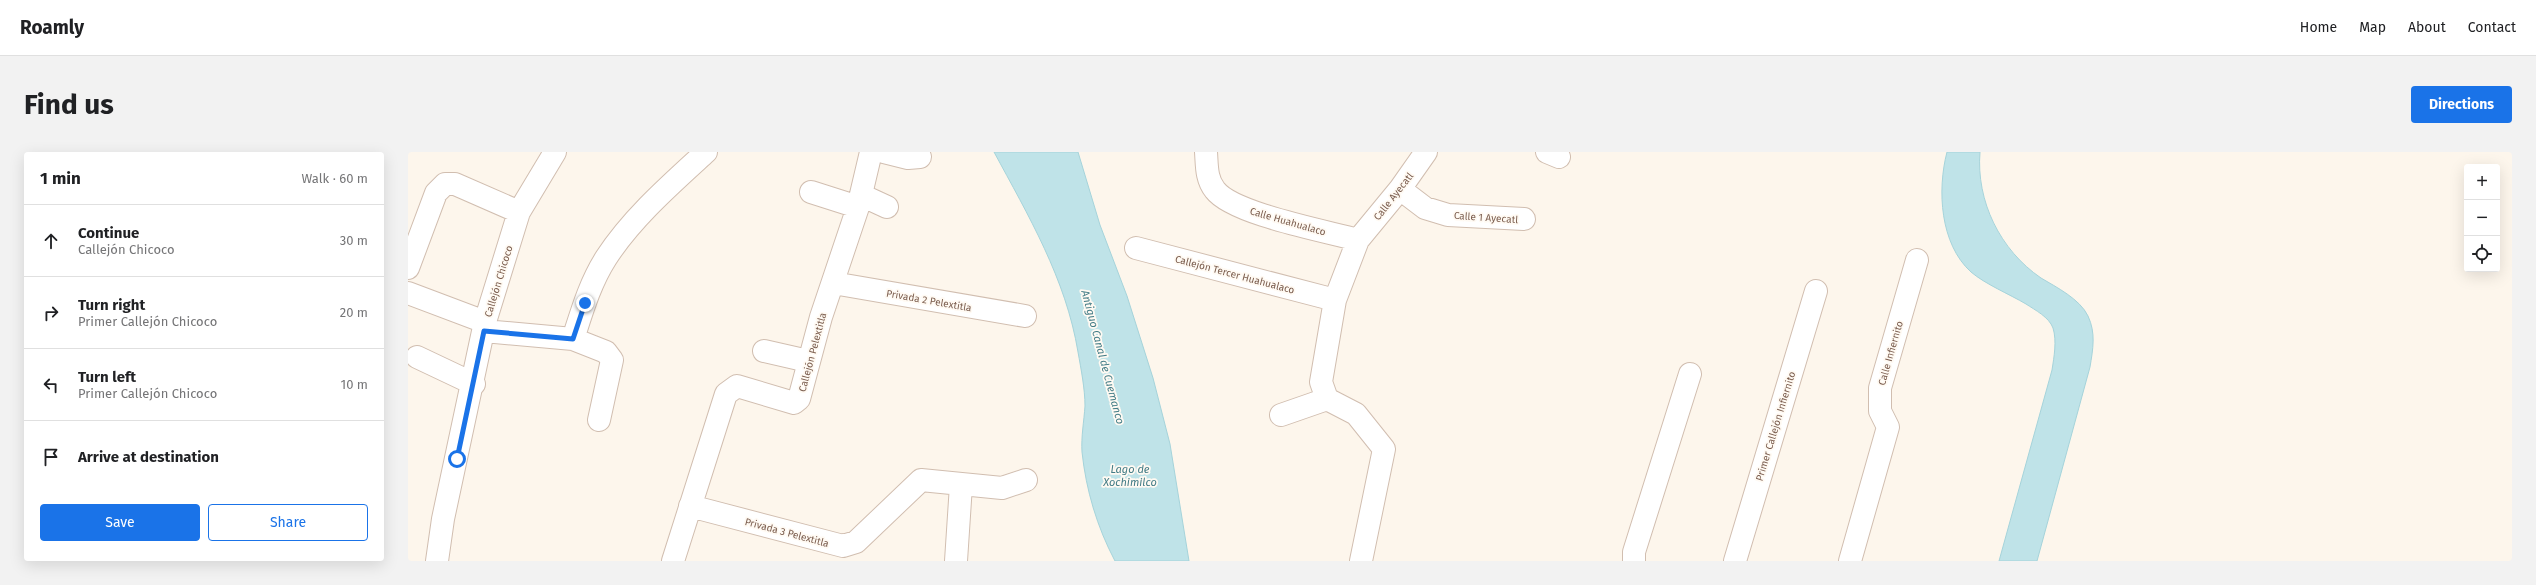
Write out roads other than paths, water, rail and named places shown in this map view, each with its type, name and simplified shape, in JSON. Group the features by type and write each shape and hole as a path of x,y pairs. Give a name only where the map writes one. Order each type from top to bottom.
{"street":[{"name":"Callejón Chicoco","path":"437,561 443,519 474,384 485,326 519,212 555,152"},
{"path":"573,339 589,291 606,258 629,227 706,152"},
{"name":"Callejón Pelextitla","path":"673,561 726,394 737,386 794,403 799,399 808,361 859,201 871,152"},
{"path":"884,152 908,158 920,157"},
{"name":"Calle Huahualaco","path":"1206,152 1209,180 1216,191 1227,200 1251,211 1358,240"},
{"name":"Calle Ayecatl","path":"1327,399 1321,382 1335,300 1358,240 1400,189 1426,152"},
{"path":"408,268 436,193 445,184 455,184 519,212"},
{"name":"Calle 1 Ayecatl","path":"1400,189 1424,208 1463,216 1524,219"},
{"path":"811,192 887,207"},
{"name":"Callejón Tercer Huahualaco","path":"1136,248 1335,300"},
{"name":"Calle Infiernito","path":"1850,561 1888,427 1880,411 1880,388 1917,260"},
{"name":"Privada 2 Pelextitla","path":"833,283 1025,316"},
{"name":"Primer Callejón Infiernito","path":"1735,561 1816,292"},
{"path":"408,293 485,326 573,339 606,352 612,360 599,420"},
{"path":"764,351 808,361"},
{"path":"417,357 474,384"},
{"path":"1634,561 1634,552 1690,374"},
{"path":"1281,415 1327,399 1356,414 1384,449 1361,561"},
{"name":"Privada 3 Pelextitla","path":"690,506 842,546 856,542 921,480 940,480 961,485 1002,488 1026,480"},
{"path":"956,561 961,485"}],"water":[{"name":"Lago de Xochimilco","path":"994,152 1078,152 1100,225 1127,296 1153,378 1170,444 1189,561 1115,561 1098,522 1086,480 1082,452 1085,406 1084,393 1072,325 1065,299 1044,248"},
{"path":"1947,152 1980,152 1982,188 1994,223 2003,239 2026,267 2074,299 2084,310 2091,322 2093,347 2090,367 2037,561 1999,561 2052,370 2055,349 2053,328 2048,320 2041,314 2026,304 1990,285 1971,272 1953,247 1947,232 1942,199 1942,183"}],"water label":[{"name":"Antiguo Canal de Cuemanco","path":"1103,357"}]}
